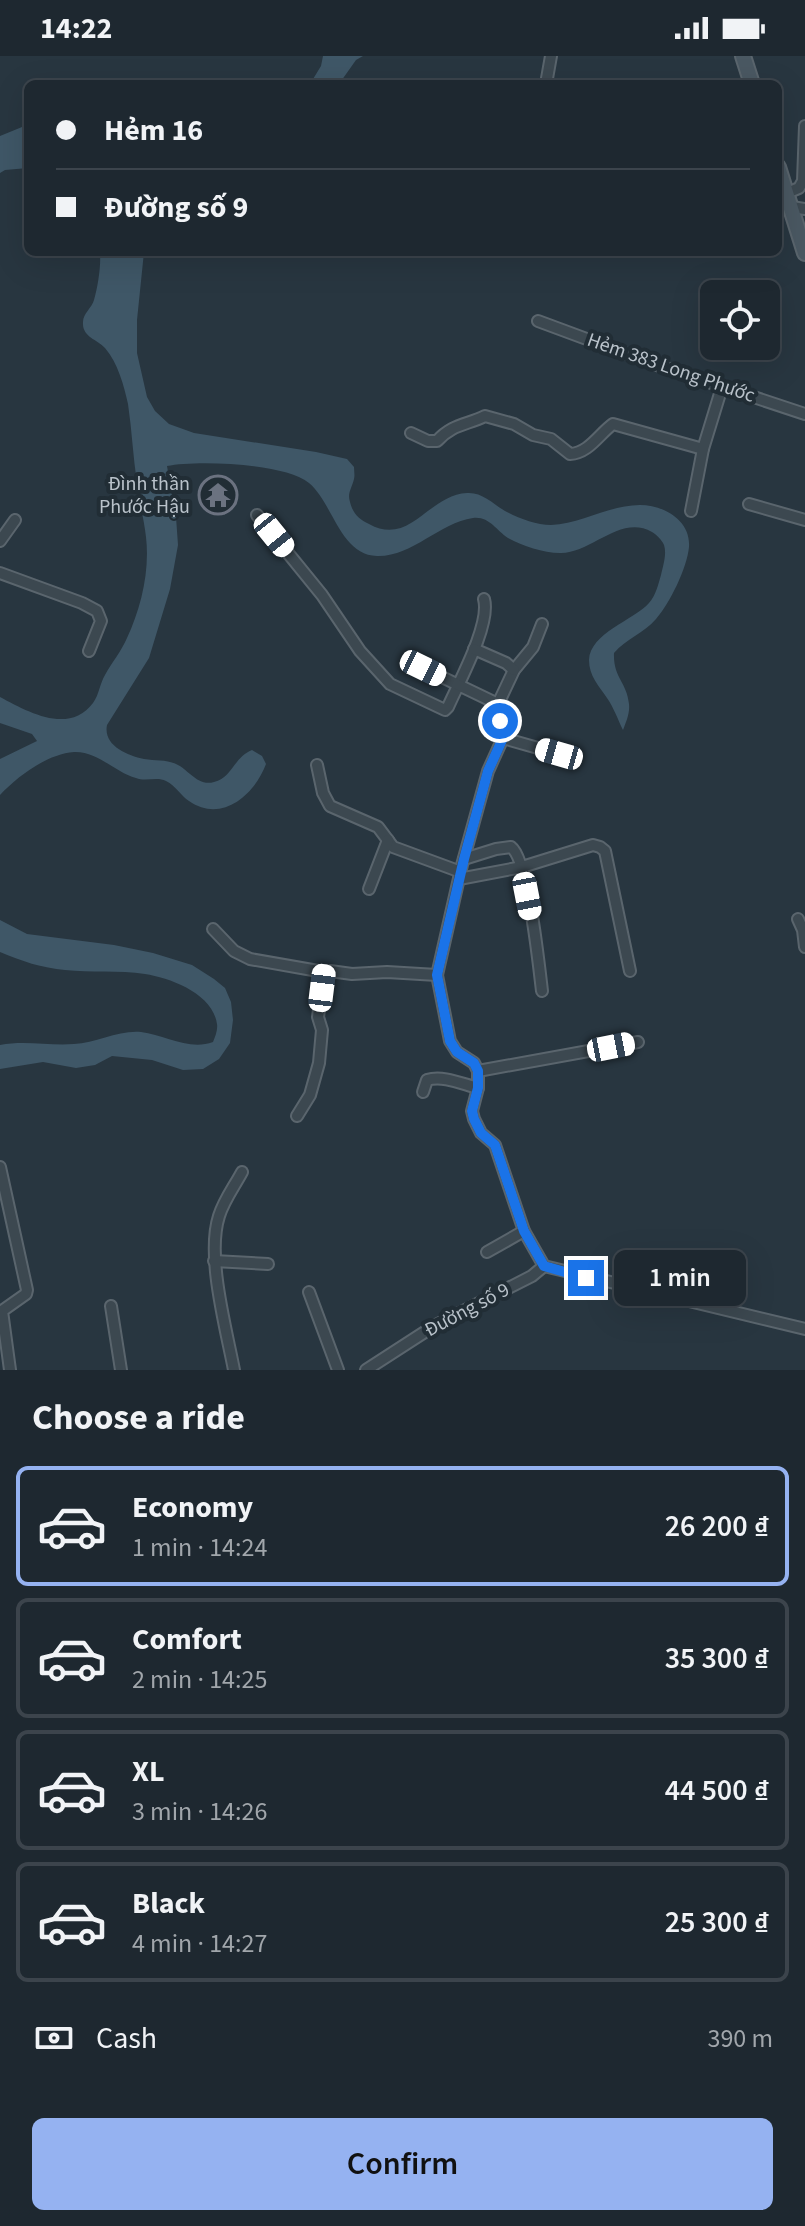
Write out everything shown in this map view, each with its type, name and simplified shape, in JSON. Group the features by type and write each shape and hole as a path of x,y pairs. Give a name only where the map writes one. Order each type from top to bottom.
{"street":[{"path":"547,80 551,56"},
{"path":"743,56 751,80"},
{"path":"787,193 799,188 803,181 805,126"},
{"path":"782,179 787,193 798,208 805,253"},
{"name":"Hẻm 383 Long Phước","path":"538,321 805,414"},
{"path":"691,511 703,449 722,387"},
{"path":"411,433 428,441 437,441 450,428 472,423 485,416 551,439 570,454 577,454 590,446 613,424 703,449"},
{"path":"749,504 805,520"},
{"path":"257,515 322,595 360,651 390,684 445,710 474,649 484,619 484,599"},
{"path":"0,541 15,520"},
{"path":"0,573 97,611 101,621 89,651"},
{"path":"542,624 533,647 514,670 498,704 503,738 488,771 437,975 450,1041 457,1052 474,1063 478,1071 478,1088 472,1111 474,1119 481,1133 495,1145 524,1231 544,1266 805,1329"},
{"path":"474,649 506,663 514,670"},
{"path":"423,668 498,704"},
{"path":"503,738 559,754"},
{"path":"317,765 323,793 330,806 378,827 393,847 460,876 522,867 593,845 600,847 605,851 630,971"},
{"path":"369,889 388,840"},
{"path":"464,859 511,847 517,852 538,952 542,991"},
{"path":"798,919 805,947"},
{"path":"213,929 234,951 250,959 324,972 437,975"},
{"path":"297,1116 310,1095 319,1063 322,1030 318,1017 324,972"},
{"path":"478,1071 638,1042"},
{"path":"423,1092 427,1080 431,1078 478,1088"},
{"path":"0,1167 27,1290 1,1315 10,1370"},
{"path":"234,1370 214,1261 214,1242 224,1203 242,1172"},
{"path":"487,1252 524,1231"},
{"path":"214,1261 268,1264"},
{"name":"Đường số 9","path":"366,1370 434,1326 532,1276 544,1266"},
{"path":"309,1292 338,1370"},
{"path":"111,1306 121,1370"}],"water":[{"path":"323,56 363,56 356,60 342,80 312,80"},
{"path":"24,124 24,168 0,173 0,136"},
{"path":"100,256 144,256 137,353 147,397 155,411 169,424 194,433 347,459 354,467 349,496 351,506 357,516 369,524 396,529 408,525 441,502 467,493 482,496 521,519 545,525 562,524 617,508 640,505 658,508 674,516 688,537 689,547 681,575 672,595 651,624 614,653 629,704 623,730 593,676 589,660 591,650 604,635 642,609 653,597 665,552 663,543 654,533 628,528 572,552 554,553 520,544 488,521 473,518 449,526 402,551 377,556 354,547 317,492 297,476 261,467 219,463 181,464 167,466 178,545 170,589 149,658 107,725 107,732 112,743 123,752 144,759 172,762 203,782 220,780 241,757 252,750 262,756 266,764 261,775 246,795 225,807 213,809 189,801 166,781 136,778 91,755 74,752 34,767 0,795 0,759 37,741 32,734 0,723 0,697 48,718 72,718 83,713 95,700 103,678 125,643 143,589 147,563 146,537 128,404 114,361 83,327 83,319 93,303"},
{"path":"0,920 27,934 114,945 192,965 225,988 231,1002 233,1020 230,1043 219,1059 203,1069 183,1070 152,1060 112,1056 95,1065 76,1068 43,1062 0,1069 0,1045 74,1044 141,1032 195,1045 213,1042 217,1026 208,1004 189,989 167,979 135,973 56,969 0,952"}],"building":[{"name":"Đình thần Phước Hậu","path":"213,476 237,504 224,515 200,487"}],"place":[{"name":"Đình thần Phước Hậu","path":"218,495"}],"route":[{"path":"500,721 503,738 488,771 437,975 450,1041 457,1052 474,1063 478,1071 478,1088 472,1111 474,1119 481,1133 495,1145 524,1231 544,1266 586,1278"}]}
